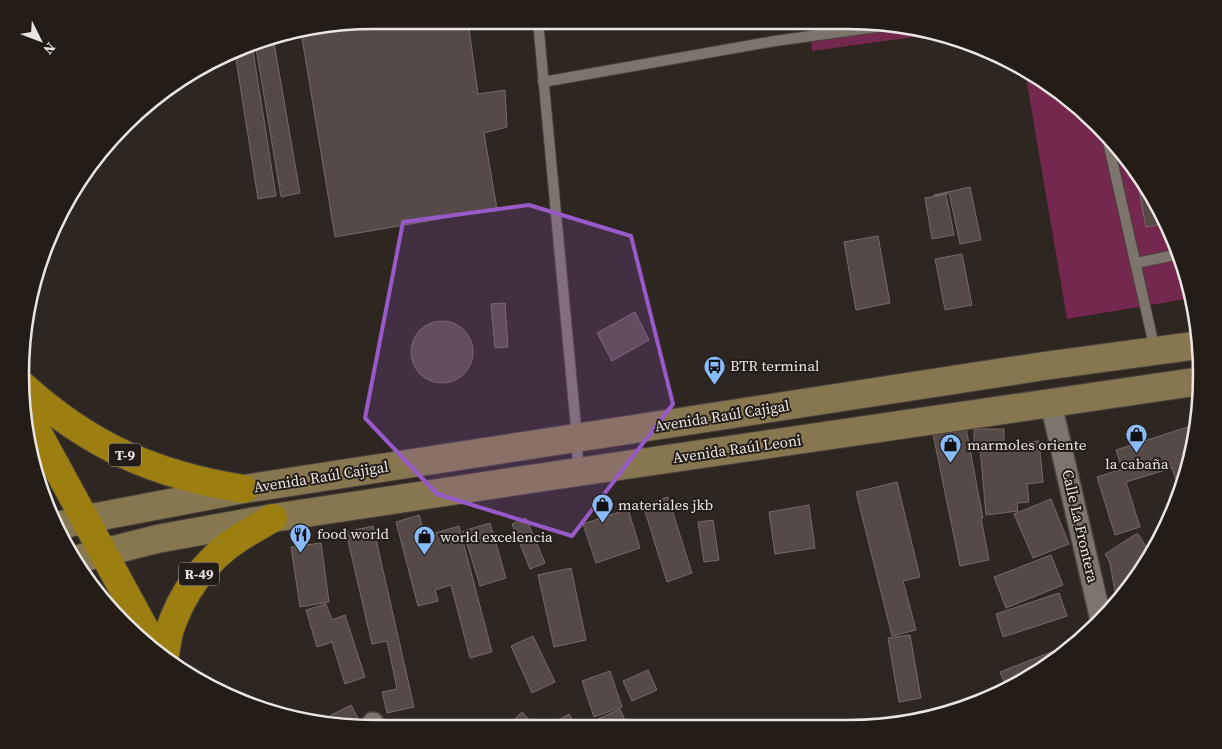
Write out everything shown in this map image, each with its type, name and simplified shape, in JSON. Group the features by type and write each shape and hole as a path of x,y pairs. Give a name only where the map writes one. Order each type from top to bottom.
{"highway":[{"name":"T-9","path":"29,391 67,422 97,441 123,454 182,476 244,489"},
{"path":"32,422 148,635"},
{"name":"R-49","path":"166,650 169,633 180,604 195,579 215,557 238,538 272,518"}],"main road":[{"name":"Avenida Raúl Cajigal","path":"63,525 244,489 1044,366 1192,345"},
{"name":"Avenida Raúl Leoni","path":"272,518 1193,382"},
{"name":"R-49","path":"82,558 157,539 272,518"}],"street":[{"name":"Calle La Frontera","path":"1051,404 1099,611"}],"lane":[{"path":"539,29 577,438 578,472"},
{"path":"544,82 775,41 862,29"},
{"path":"1110,150 1155,351"},
{"path":"1136,263 1172,256"}],"highlighted area":[{"path":"529,205 631,236 673,404 572,536 437,494 365,418 403,222"}],"shaded area":[{"path":"810,29 870,29 919,36 812,51"},
{"path":"1026,79 1058,100 1092,130 1135,182 1167,242 1185,299 1067,319"}],"building":[{"path":"352,29 469,29 478,94 505,90 507,127 484,133 497,209 335,237 302,36"},
{"path":"274,44 300,193 281,197 256,50"},
{"path":"253,51 276,196 258,199 236,58"},
{"path":"970,187 981,240 960,244 949,193 934,195"},
{"path":"1138,188 1159,224 1146,227"},
{"path":"946,194 954,235 932,239 925,198"},
{"path":"878,236 890,303 856,310 844,242"},
{"path":"962,254 972,305 945,310 935,259"},
{"path":"505,303 508,347 495,348 491,304"},
{"path":"635,312 649,340 612,361 597,333"},
{"path":"436,321 448,321 464,330 471,340 473,352 471,364 464,374 448,383 436,383 425,378 416,369 411,358 411,346 416,335 425,326"},
{"path":"1189,427 1176,481 1172,468 1126,482 1140,527 1115,535 1097,477 1122,469 1116,450"},
{"path":"966,428 989,560 960,566 933,434"},
{"path":"974,429 1004,429 1004,447 974,447"},
{"path":"1039,441 1043,482 1027,484 1029,502 1017,503 1018,511 986,515 980,447"},
{"path":"897,482 920,577 903,581 916,630 892,636 856,492"},
{"path":"668,497 692,573 667,582 643,505"},
{"path":"1051,499 1069,544 1033,558 1014,514"},
{"path":"809,505 815,548 775,554 769,512"},
{"path":"628,509 640,548 596,563 583,524"},
{"path":"419,515 425,536 459,526 492,652 470,658 451,585 435,590 438,601 418,606 396,522"},
{"path":"526,518 545,563 530,569 512,524"},
{"path":"713,520 719,560 704,562 698,522"},
{"path":"490,523 506,578 480,586 463,531"},
{"path":"373,526 414,707 387,713 382,692 397,689 387,641 372,644 346,532"},
{"path":"1136,534 1138,534 1147,547 1135,567 1115,593 1110,563 1105,554"},
{"path":"321,543 329,602 300,607 291,547"},
{"path":"1051,555 1063,585 1006,608 994,577"},
{"path":"571,568 586,640 554,647 538,575"},
{"path":"1059,593 1067,616 1003,637 996,614"},
{"path":"326,604 332,620 345,615 365,677 345,684 332,642 317,647 306,610"},
{"path":"910,635 921,698 899,702 888,638"},
{"path":"533,636 555,682 532,693 511,646"},
{"path":"1057,650 1004,683 1000,672"},
{"path":"648,670 657,690 632,701 623,681"},
{"path":"610,671 622,707 594,717 582,681"},
{"path":"351,705 359,720 352,720 328,717"},
{"path":"620,709 625,720 596,720"},
{"path":"522,712 529,720 514,720"},
{"path":"569,714 573,720 558,720"}],"place":[{"name":"BTR terminal","path":"714,385"},
{"name":"la cabaña","path":"1137,454"},
{"name":"marmoles oriente","path":"951,464"},
{"name":"materiales jkb","path":"602,524"},
{"name":"food world","path":"301,553"},
{"name":"world excelencia","path":"424,556"}]}
